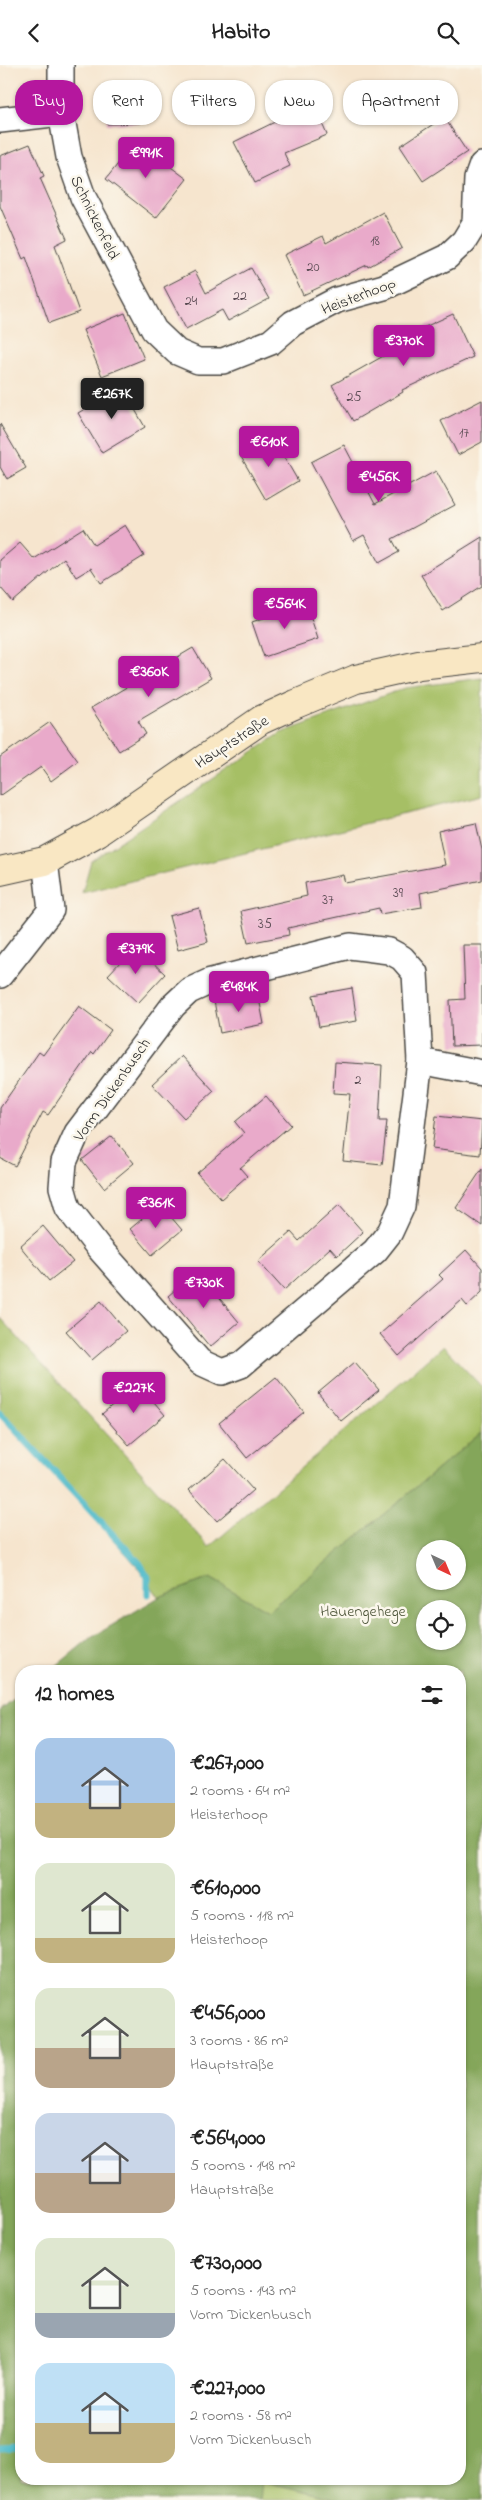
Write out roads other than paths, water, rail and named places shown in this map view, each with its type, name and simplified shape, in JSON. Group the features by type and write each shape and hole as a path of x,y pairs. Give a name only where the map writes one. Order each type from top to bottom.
{"main road":[{"name":"Hauptstraße","path":"0,871 45,861 98,831 261,720 296,704 356,679 419,665 482,658"}],"street":[{"name":"Schnickenfeld","path":"62,65 62,80"},
{"path":"0,119 15,118"},
{"name":"Schnickenfeld","path":"63,125 69,157 83,197 154,330 177,353"},
{"name":"Heisterhoop","path":"177,353 198,361 223,361 271,342 293,323 337,300 384,287 447,257 464,241 475,223 477,179 482,165"},
{"path":"0,975 51,910 45,861"},
{"name":"Vorm Dickenbusch","path":"350,946 389,951 402,958 415,973 420,1061 402,1206 390,1232 375,1251 241,1365 222,1372 200,1362 99,1248 68,1208 62,1187 64,1163 77,1133 173,1006 190,991 211,981 350,946"},
{"path":"420,1061 482,1073"}],"waterway":[{"path":"0,1413 140,1564 148,1577 148,1594"},
{"path":"0,2450 15,2449"}],"park label":[{"name":"Hauengehege","path":"363,1610"}]}
